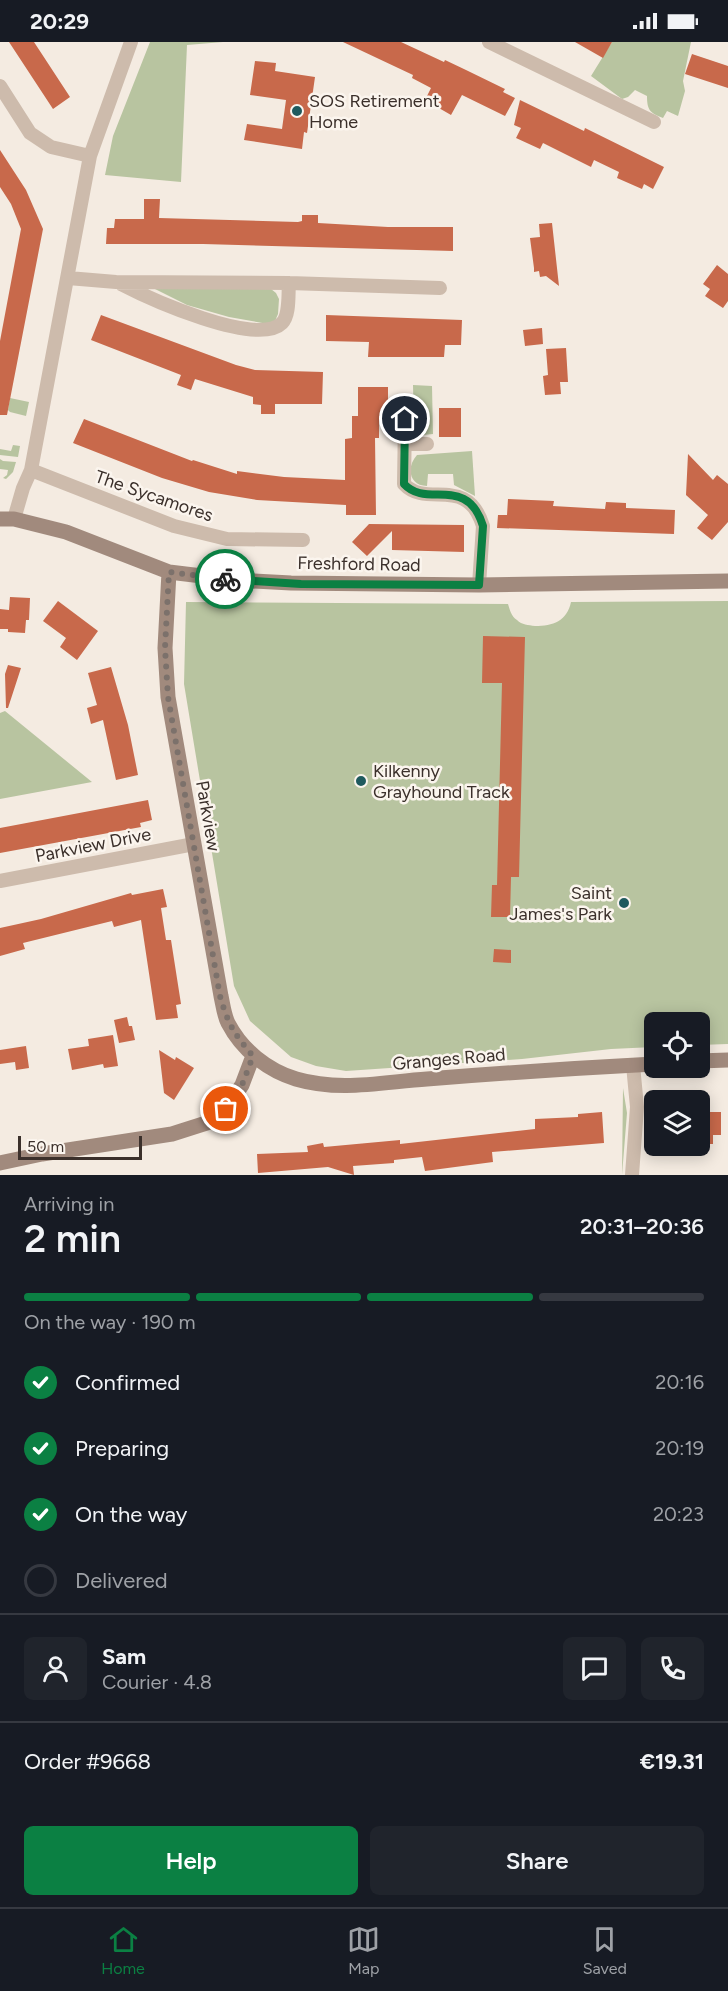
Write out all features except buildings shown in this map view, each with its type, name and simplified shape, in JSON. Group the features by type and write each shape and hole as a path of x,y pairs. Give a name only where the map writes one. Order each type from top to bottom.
{"street":[{"path":"7,519 32,470 90,156 131,42"},
{"path":"489,42 635,105 654,122"},
{"path":"0,86 30,133 51,147 90,156"},
{"path":"68,278 116,282 289,283 440,288"},
{"path":"116,282 196,317 235,327 270,330 280,326 286,318 289,283"},
{"path":"405,419 404,484 420,493 453,494 466,500 481,517 483,526 479,585"},
{"path":"405,444 427,444"},
{"name":"The Sycamores","path":"32,470 174,526 227,539 303,540"},
{"name":"Freshford Road","path":"7,519 66,532 120,551 169,572 236,580 280,583 479,585 728,581"},
{"name":"Parkview","path":"169,572 165,648 168,697 220,996 227,1020 253,1056"},
{"name":"Parkview Drive","path":"0,881 194,844"},
{"path":"0,1163 42,1154 172,1134 219,1119 242,1085 253,1056"},
{"name":"Granges Road","path":"253,1056 269,1067 296,1079 327,1085 359,1087 424,1079 644,1064"},
{"path":"710,1061 728,1060"},
{"path":"632,1175 637,1107 633,1065"}],"green space":[{"path":"150,42 223,42 187,45 181,182 105,175 113,136"},
{"path":"612,42 691,42 683,81 685,91 678,116 667,111 663,118 652,113 647,96 635,90 622,99 591,76"},
{"path":"153,288 271,289 279,299 278,314 275,321 268,324 229,317 187,305"},
{"path":"413,385 432,386 433,434 423,435 414,426"},
{"path":"10,398 29,402 26,416 8,410"},
{"path":"13,445 20,446 18,457 0,455 0,449 11,451"},
{"path":"472,451 475,496 454,485 453,474 428,474 427,486 416,483 411,475 411,465 417,455"},
{"path":"0,459 16,462 13,472 6,479 3,478 7,475 8,470 0,469"},
{"name":"Kilkenny Grayhound Track","path":"728,601 728,1044 710,1045 710,1012 644,1012 644,1047 522,1059 346,1071 316,1066 291,1057 250,1021 234,986 184,684 186,602 508,604 512,615 519,622 535,626 548,625 563,618 571,602"},
{"path":"5,711 92,782 0,799 0,713"},
{"path":"623,1088 627,1113 622,1175"}],"way so far":[{"path":"225,579 169,572 165,648 168,697 220,996 227,1020 253,1056 242,1085 226,1109"}],"place":[{"name":"SOS Retirement Home","path":"297,111"},
{"name":"Kilkenny Grayhound Track","path":"361,781"},
{"name":"Saint James's Park","path":"624,903"}],"route":[{"path":"225,579 301,584 479,585 483,526 481,517 466,500 453,494 420,493 404,484 405,419"}]}
